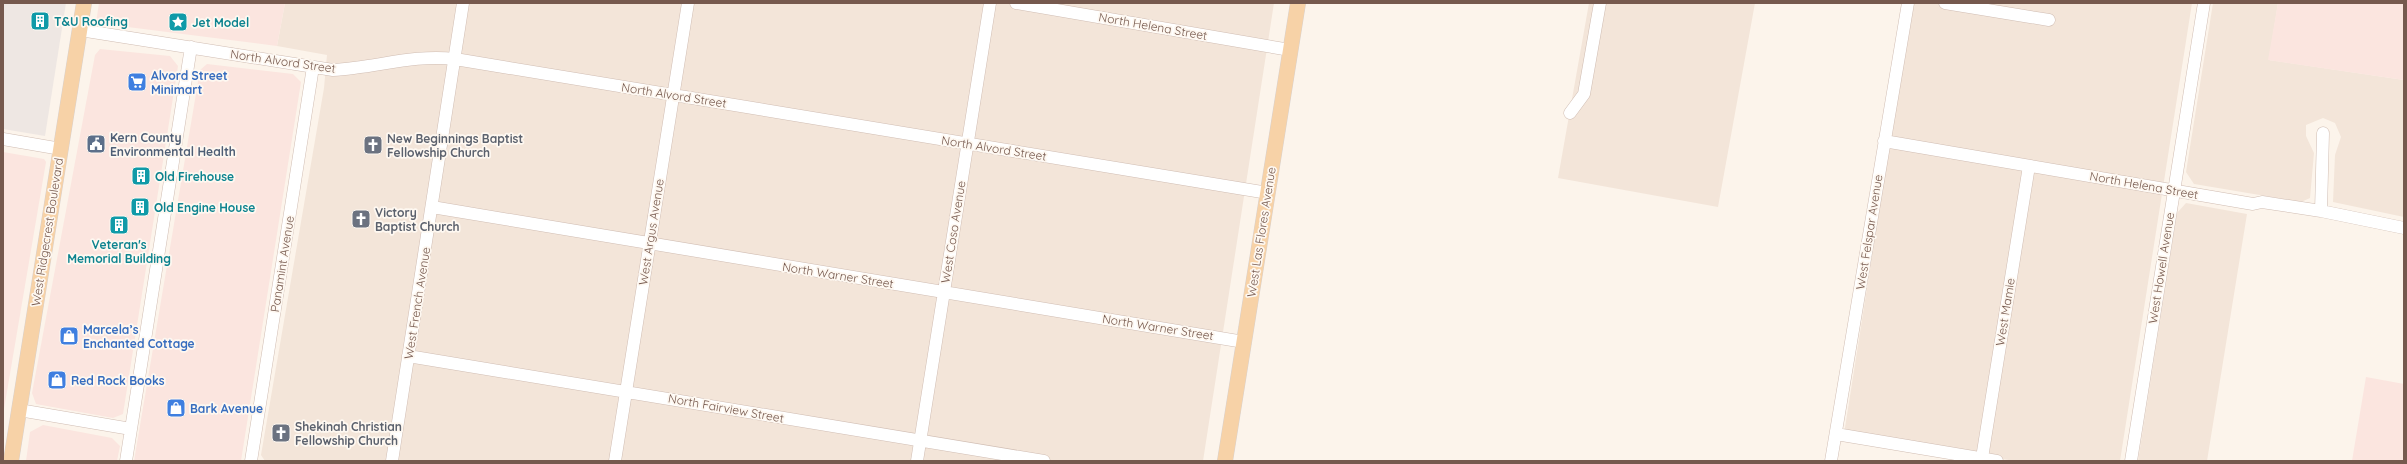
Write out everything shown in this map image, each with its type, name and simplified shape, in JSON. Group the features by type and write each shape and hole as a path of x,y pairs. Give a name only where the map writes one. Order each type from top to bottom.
{"main road":[{"name":"West Ridgecrest Boulevard","path":"11,461 84,3"},
{"name":"West Las Flores Avenue","path":"1225,461 1298,3"}],"street":[{"name":"West French Avenue","path":"392,461 464,3"},
{"name":"West Argus Avenue","path":"615,461 688,3"},
{"name":"West Coso Avenue","path":"917,461 990,3"},
{"name":"North Helena Street","path":"1016,3 1290,50"},
{"path":"1570,113 1584,94 1600,3"},
{"name":"West Felspar Avenue","path":"1831,461 1908,3"},
{"path":"1944,3 2049,20"},
{"name":"West Howell Avenue","path":"2131,461 2204,3"},
{"name":"North Alvord Street","path":"80,30 333,70 360,69 431,56 455,59 1268,194"},
{"path":"126,461 191,47"},
{"name":"Panamint Avenue","path":"251,461 313,67"},
{"path":"2321,211 2323,134"},
{"path":"3,139 61,149"},
{"name":"North Helena Street","path":"1884,141 2253,204 2262,202 2321,211 2404,228"},
{"name":"West Mamie","path":"1982,458 2029,166"},
{"name":"North Warner Street","path":"432,207 1244,342"},
{"name":"North Fairview Street","path":"408,356 1044,461"},
{"path":"19,410 131,429"},
{"path":"1836,434 1997,461"}],"shaded area":[{"path":"3,3 66,3 45,136 3,129"},
{"path":"99,3 285,3 277,46 96,23"},
{"path":"285,3 1274,3 1203,461 265,461 261,455 324,88 327,55 277,46"},
{"path":"1589,3 1755,3 1718,207 1558,178"},
{"path":"1912,3 2192,3 2120,461 2015,461 1844,434"},
{"path":"2213,3 2278,3 2269,60 2404,80 2404,217 2333,202 2335,155 2341,137 2335,123 2323,118 2306,125 2306,136 2314,153 2310,198 2301,202 2194,184 2186,172"},
{"path":"2278,3 2404,3 2404,80 2268,60"},
{"path":"100,49 170,56 178,66 123,414 113,418 36,404 32,393 95,55"},
{"path":"207,64 293,74 301,82 241,461 134,461 200,70"},
{"path":"3,152 44,159 46,162 3,415"},
{"path":"2186,203 2247,214 2207,461 2138,461 2177,213"},
{"path":"2366,377 2404,384 2404,461 2352,461"},
{"path":"43,425 112,438 120,446 117,461 26,461 30,432"}],"place":[{"name":"T&U Roofing","path":"40,21"},
{"name":"Jet Model","path":"178,22"},
{"name":"Alvord Street Minimart","path":"137,82"},
{"name":"Kern County Environmental Health","path":"96,144"},
{"name":"New Beginnings Baptist Fellowship Church","path":"373,145"},
{"name":"Old Firehouse","path":"141,176"},
{"name":"Old Engine House","path":"140,207"},
{"name":"Victory Baptist Church","path":"361,219"},
{"name":"Veteran's Memorial Building","path":"119,225"},
{"name":"Marcela’s Enchanted Cottage","path":"69,336"},
{"name":"Red Rock Books","path":"57,380"},
{"name":"Bark Avenue","path":"176,408"},
{"name":"Shekinah Christian Fellowship Church","path":"281,433"}]}
